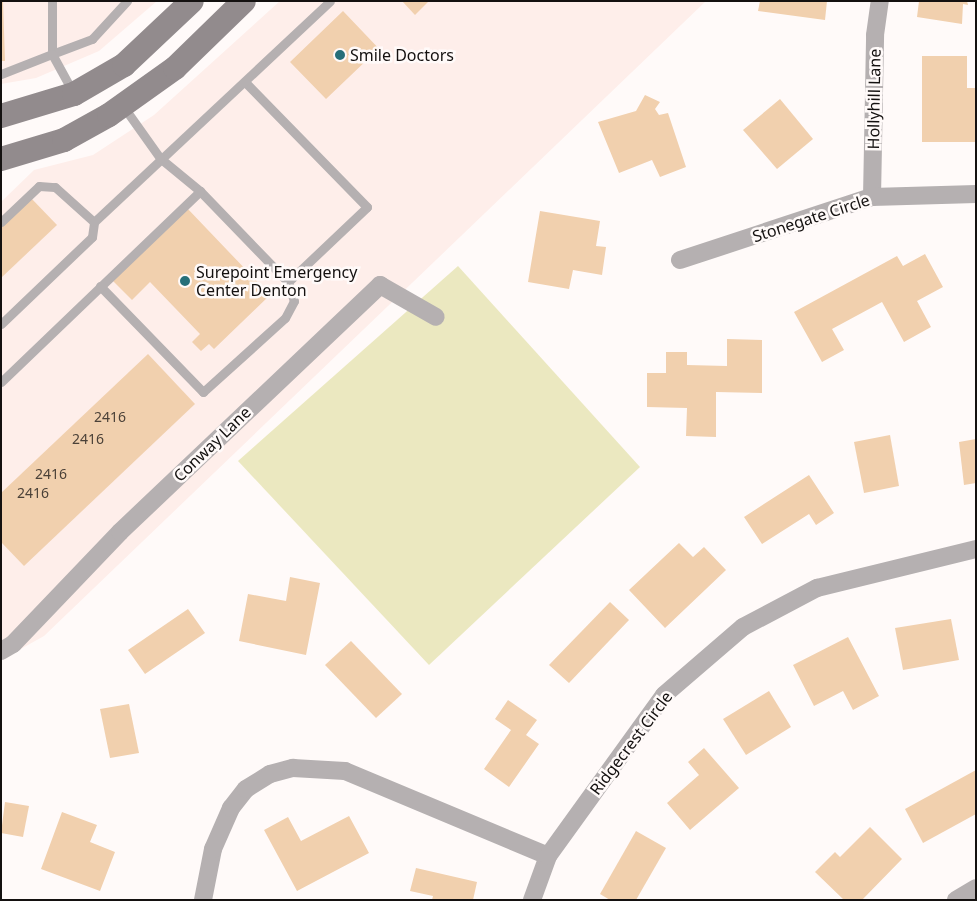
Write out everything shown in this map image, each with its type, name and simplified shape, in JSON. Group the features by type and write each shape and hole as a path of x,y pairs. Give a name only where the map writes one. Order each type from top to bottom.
{"main road":[{"path":"1,116 74,94 124,65 192,1"},
{"path":"1,159 64,140 123,106 175,68 244,1"}],"street":[{"name":"Hollyhill Lane","path":"872,197 875,35 880,1"},
{"name":"Stonegate Circle","path":"680,260 872,197 976,194"},
{"name":"Conway Lane","path":"1,651 13,644 120,532 380,285 436,317"},
{"name":"Ridgecrest Circle","path":"532,900 548,856 664,695 743,627 817,588 976,549"},
{"path":"203,900 213,850 231,808 246,789 270,774 294,768 345,771 548,856"},
{"path":"956,900 976,888"}],"lane":[{"path":"52,1 52,54 74,94"},
{"path":"1,74 92,39 127,1"},
{"path":"1,324 92,237 94,222 160,158 245,82 330,1"},
{"path":"245,82 367,207 288,282"},
{"path":"100,286 203,392 285,318 294,301 288,282 200,191 160,158 123,106"},
{"path":"1,222 39,186 55,187 94,222"},
{"path":"1,382 200,191"}],"shaded area":[{"path":"1,1 157,1 99,51 36,78 1,84"},
{"path":"280,1 706,1 44,636 1,660 1,202 34,170 93,155 154,115"},
{"path":"458,266 640,467 429,665 238,461"}],"building":[{"path":"1,1 3,1 5,61 1,61"},
{"path":"402,1 429,1 415,15"},
{"path":"760,1 827,1 825,20 758,11"},
{"path":"919,1 967,1 968,5 963,4 962,24 917,17"},
{"name":"Smile Doctors","path":"343,11 384,54 375,62 370,57 326,99 290,62"},
{"path":"922,56 967,56 967,88 976,88 976,142 922,142"},
{"path":"645,95 660,102 655,109 659,115 668,113 686,167 660,177 652,160 619,173 598,122 636,111"},
{"path":"780,99 813,139 777,169 743,130"},
{"path":"30,197 57,225 1,278 1,225"},
{"name":"Surepoint Emergency Center Denton","path":"186,207 270,295 214,349 209,344 201,351 192,342 200,334 150,282 132,300 111,279"},
{"path":"540,211 600,221 596,246 606,247 602,275 573,270 569,289 528,282"},
{"path":"925,254 943,287 917,301 931,327 904,342 882,302 832,329 844,350 822,362 794,312 897,256 903,266"},
{"path":"727,339 762,340 762,393 716,392 716,437 686,436 687,408 647,407 647,373 666,373 666,352 687,352 687,365 727,366"},
{"path":"148,354 195,404 24,566 1,542 1,493"},
{"path":"890,435 899,486 864,493 854,442"},
{"path":"976,439 976,483 964,485 959,442"},
{"path":"809,475 834,513 816,525 809,514 762,544 744,517"},
{"path":"679,543 693,557 704,547 726,570 665,628 629,590"},
{"path":"290,577 320,583 306,655 239,641 248,594 286,601"},
{"path":"610,602 629,620 569,683 549,665"},
{"path":"188,609 205,633 145,674 128,650"},
{"path":"951,619 959,660 903,670 895,628"},
{"path":"848,637 879,696 853,710 843,691 814,706 793,665"},
{"path":"351,641 402,694 376,718 325,665"},
{"path":"769,691 791,727 746,755 723,719"},
{"path":"508,700 537,720 526,735 539,744 509,787 484,769 511,730 495,719"},
{"path":"129,704 139,753 110,758 100,709"},
{"path":"704,748 739,788 690,830 667,803 699,775 688,762"},
{"path":"976,770 976,814 923,843 905,809"},
{"path":"5,802 29,806 23,837 1,833"},
{"path":"62,812 97,825 90,842 115,852 100,891 41,869"},
{"path":"349,816 369,853 297,891 264,830 288,817 301,841"},
{"path":"870,827 902,859 862,900 844,900 815,872 835,852 840,857"},
{"path":"636,831 666,848 636,900 610,900 600,894"},
{"path":"416,868 477,882 473,900 432,900 433,896 410,891"}],"place":[{"name":"Smile Doctors","path":"340,55"},
{"name":"Surepoint Emergency Center Denton","path":"185,281"}]}
